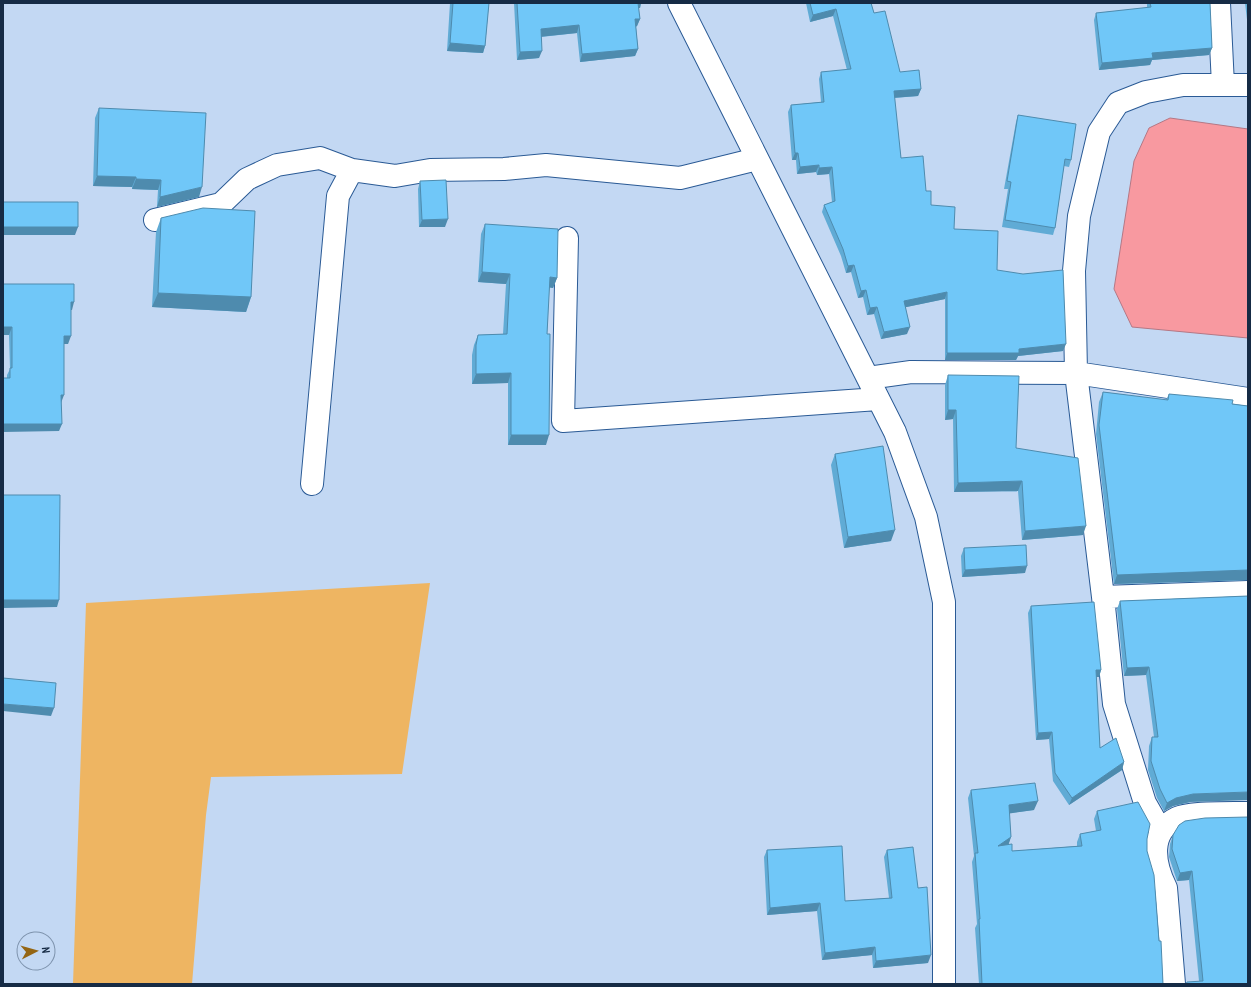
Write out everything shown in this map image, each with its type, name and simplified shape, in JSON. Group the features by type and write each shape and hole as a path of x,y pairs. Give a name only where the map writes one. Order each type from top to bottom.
{"street":[{"path":"679,3 895,432 926,517 944,602 944,984"},
{"path":"1219,3 1223,85"},
{"path":"1161,831 1145,803 1114,704 1103,597 1076,373 1074,271 1078,224 1099,132 1118,103 1146,92 1183,85 1248,85"},
{"path":"155,220 221,204 247,179 277,165 320,158 352,170 395,176 430,170 504,169 546,165 680,178 757,159"},
{"path":"312,484 338,196 352,170"},
{"path":"567,238 563,421 878,399"},
{"path":"868,378 911,372 1076,373 1248,399"},
{"path":"1103,597 1248,592"},
{"path":"1174,984 1166,888 1160,875 1155,852 1161,831 1178,818 1220,813 1248,813"}],"shaded area":[{"path":"1170,118 1248,129 1248,338 1132,327 1114,289 1134,161 1149,128"},
{"path":"430,583 402,774 211,777 206,815 192,984 73,984 86,603"}],"building":[{"path":"453,3 489,3 485,46 450,43"},
{"path":"517,3 638,3 640,19 635,19 638,49 582,54 579,25 541,29 542,51 520,52"},
{"path":"810,3 871,3 874,13 885,11 900,72 919,70 921,89 894,91 901,158 923,156 926,191 931,191 931,205 955,207 954,229 998,231 997,270 1023,274 1063,270 1066,344 1019,349 1019,353 947,353 947,292 904,301 910,327 884,332 877,307 870,308 866,290 861,291 854,265 848,266 843,249 824,205 835,201 832,167 819,168 819,165 800,167 798,153 795,153 791,105 824,102 821,72 851,69 836,9 813,15"},
{"path":"1150,3 1210,3 1212,48 1152,53 1153,58 1102,63 1096,13 1151,7"},
{"path":"99,108 206,113 202,187 160,197 161,180 136,179 136,177 97,176"},
{"path":"1018,115 1076,124 1071,160 1065,159 1055,228 1005,220 1011,182 1007,181"},
{"path":"446,180 448,219 422,220 420,181"},
{"path":"3,202 78,202 78,227 3,227"},
{"path":"203,208 255,211 251,297 158,293 161,218"},
{"path":"485,224 558,229 557,278 550,277 547,334 550,334 549,435 511,435 511,373 476,374 476,345 478,335 507,334 510,274 482,272"},
{"path":"3,284 74,284 74,302 71,302 71,336 64,336 64,395 61,395 62,424 3,424 3,378 10,378 10,368 12,368 12,327 3,327"},
{"path":"948,375 1019,376 1016,448 1078,458 1086,526 1025,531 1022,481 958,483 956,410 948,410"},
{"path":"1103,392 1168,400 1169,394 1233,400 1232,404 1248,406 1248,570 1117,575 1099,425"},
{"path":"883,446 895,530 848,537 835,454"},
{"path":"3,495 60,495 59,600 3,600"},
{"path":"1026,545 1027,566 965,570 964,548"},
{"path":"1248,596 1248,792 1193,794 1176,798 1167,803 1160,789 1151,761 1152,737 1158,737 1149,667 1127,668 1120,601"},
{"path":"1094,602 1101,670 1096,670 1100,748 1116,738 1124,762 1072,798 1055,773 1052,732 1038,733 1031,606"},
{"path":"3,678 56,683 54,708 3,704"},
{"path":"1035,783 1038,801 1009,805 1011,837 998,846 1012,844 1012,851 1082,846 1080,834 1101,830 1097,811 1138,802 1150,824 1147,839 1147,851 1154,875 1159,941 1161,941 1163,984 982,984 980,919 975,853 978,853 971,790"},
{"path":"1248,817 1248,984 1186,984 1187,982 1203,981 1192,871 1180,873 1172,849 1173,835 1179,825 1185,821 1205,818"},
{"path":"842,846 845,901 892,898 887,850 913,847 918,888 927,887 931,955 876,961 875,947 825,953 820,903 770,908 767,850"}]}
